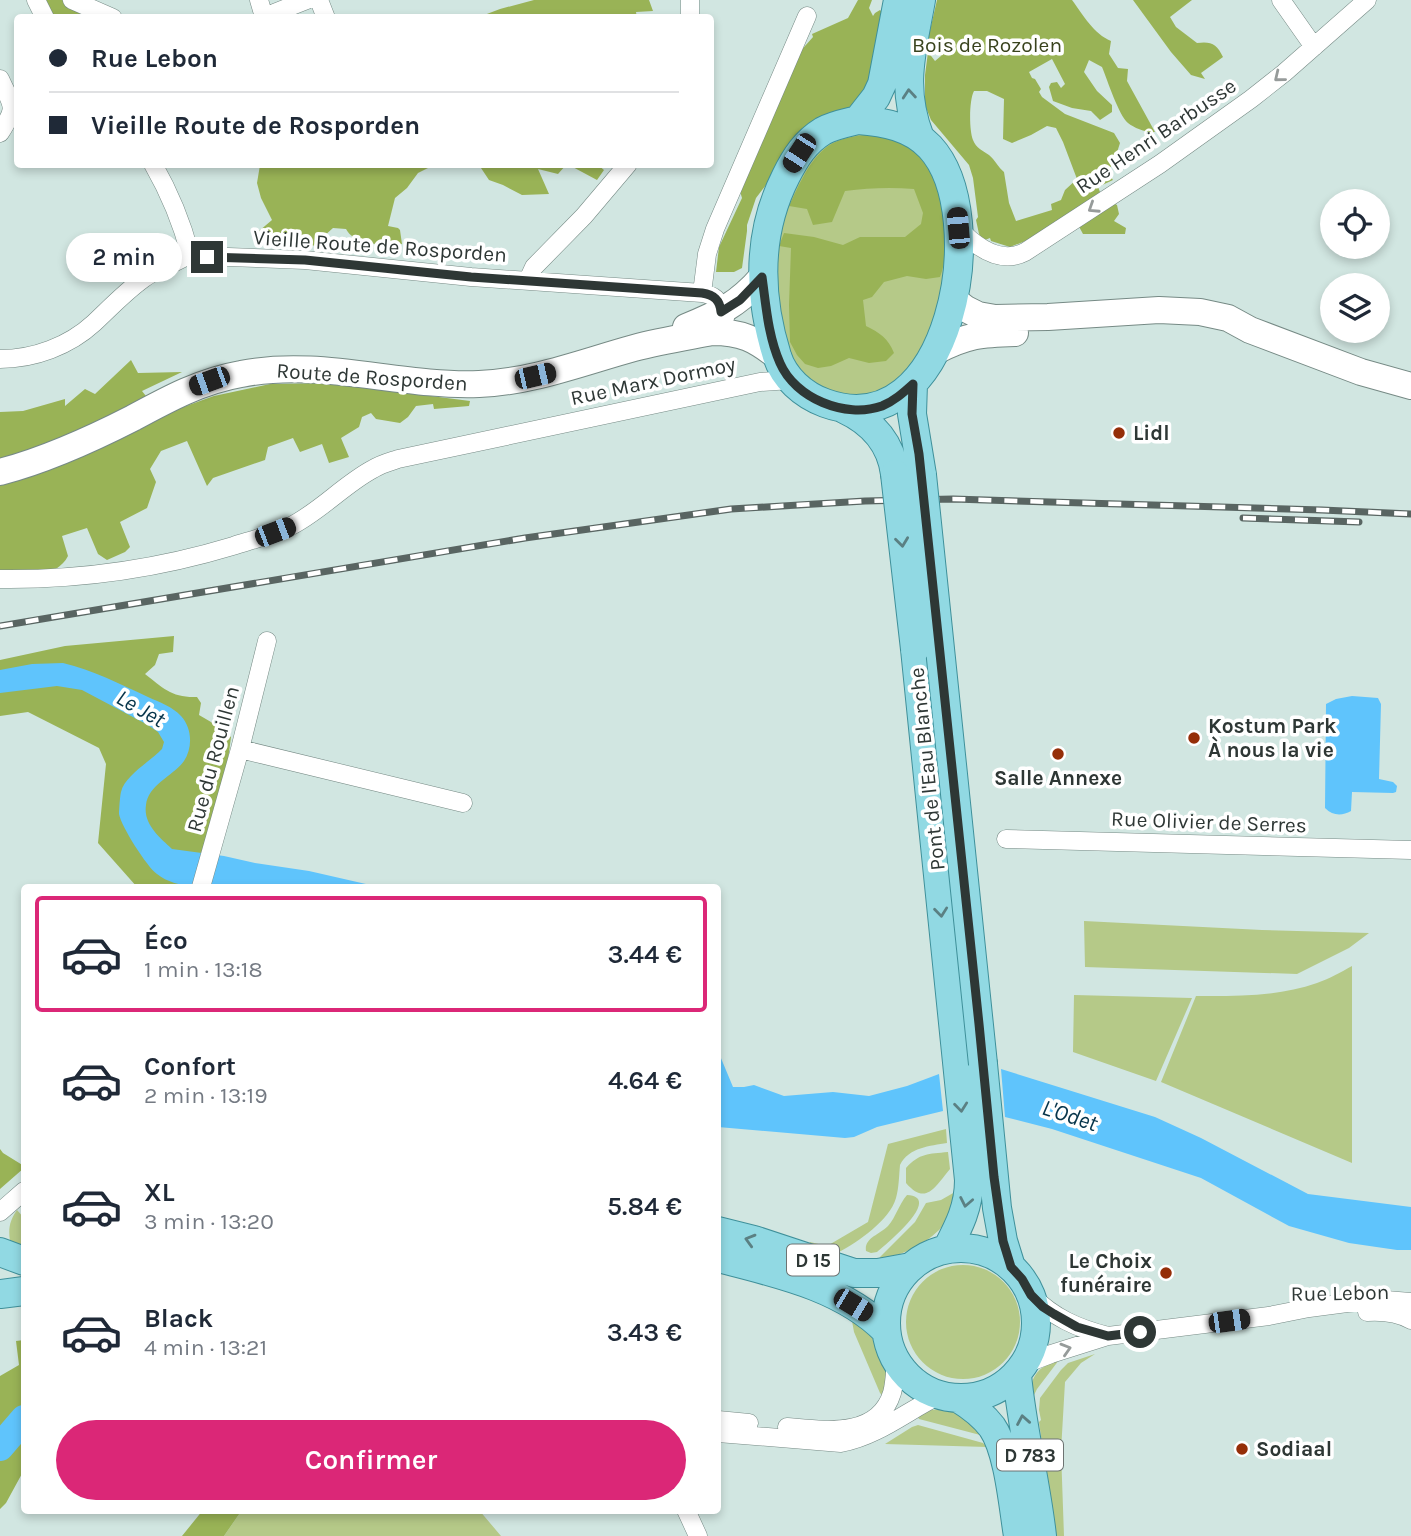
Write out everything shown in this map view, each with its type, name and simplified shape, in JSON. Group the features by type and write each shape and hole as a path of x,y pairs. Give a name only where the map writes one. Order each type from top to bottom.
{"main road":[{"path":"898,0 908,93 913,121 920,138"},
{"path":"858,121 876,97 921,0"},
{"path":"858,121 886,123 920,138 945,167 954,196 958,228 953,299 936,351 913,384 902,395 880,406 844,409 818,400 802,390 780,357 762,277 767,227 777,193 792,165 814,137 836,125 858,121"},
{"name":"Route de Rosporden","path":"635,347 721,312 740,300 762,277"},
{"path":"953,299 966,309 986,317 1082,323"},
{"path":"936,351 974,335 1082,323 1204,323 1250,330 1409,388"},
{"name":"Route de Rosporden","path":"0,472 74,446 187,389 242,373 306,369 417,381 477,384 551,372 635,347 712,332 730,332 751,338 780,357"},
{"name":"Pont de l'Eau Blanche","path":"913,384 914,427 919,454 908,475 915,649 979,1149"},
{"name":"Pont de l'Eau Blanche","path":"844,409 865,420 881,437 894,465 908,475"},
{"path":"947,1249 963,1217 979,1149"},
{"path":"979,1149 1011,1267"},
{"name":"D 15","path":"721,1232 854,1273 878,1273 911,1267"},
{"path":"969,1248 990,1254 1011,1267 1031,1295 1036,1317 1035,1340 1021,1370 1005,1384 980,1395 949,1396 913,1381 896,1360 886,1331 888,1299 896,1284 911,1267 934,1253 947,1249 969,1248"},
{"path":"0,1252 21,1260"},
{"name":"D 15","path":"721,1259 772,1273 833,1295 868,1314 886,1331"},
{"path":"0,1294 21,1291"},
{"name":"D 783","path":"1021,1370 1022,1419 1042,1536"},
{"name":"D 783","path":"949,1396 981,1415 998,1438 1018,1536"}],"street":[{"path":"72,0 104,14"},
{"path":"272,14 307,0"},
{"path":"1282,0 1314,47"},
{"name":"Rue Henri Barbusse","path":"958,228 988,252 1013,257 1019,255 1193,141 1251,99 1367,0"},
{"path":"780,357 751,330 731,323 721,312 719,301 702,293 707,254 715,229 807,16"},
{"path":"0,79 13,112 0,133"},
{"path":"0,359 31,356 62,344 92,325 146,277 190,254 172,201 155,168"},
{"path":"528,280 534,267 584,216 625,168"},
{"name":"Vieille Route de Rosporden","path":"190,254 319,261 471,277 702,293"},
{"name":"Rue Marx Dormoy","path":"0,579 97,574 184,560 253,540 289,526 312,514 372,469 398,459 760,382 780,357"},
{"name":"Rue du Rouillen","path":"202,884 215,844 267,641"},
{"path":"240,750 463,803"},
{"name":"Rue Olivier de Serres","path":"1006,839 1411,850"},
{"path":"0,1212 21,1194"},
{"name":"Rue Lebon","path":"1031,1295 1043,1307 1070,1324 1108,1336"},
{"name":"Rue Lebon","path":"1021,1370 1060,1350 1108,1336 1367,1301 1411,1302"},
{"name":"Rue Lebon","path":"1269,1316 1376,1311 1396,1313 1411,1320"},
{"path":"721,1433 788,1433 856,1428 882,1411 889,1400 894,1385 896,1360"},
{"path":"721,1421 831,1443 851,1441 949,1396"},
{"path":"689,1514 698,1536"}],"green space":[{"path":"42,0 62,0 75,11 88,11 92,14 47,14"},
{"path":"534,0 649,0 653,11 636,14 487,14"},
{"path":"858,0 872,0 869,8 873,16 880,10 883,13 875,62 867,84 853,104 782,164 756,198 747,225 742,268 734,272 716,272 719,247 742,198 739,188 797,55 813,37 812,34 848,18"},
{"name":"Bois de Rozolen","path":"937,0 1072,0 1094,29 1111,41 1109,54 1118,68 1128,69 1127,81 1155,132 1141,130 1128,123 1117,105 1102,67 1089,60 1084,72 1097,91 1112,105 1112,112 1100,120 1091,111 1053,101 1049,87 1051,83 1057,82 1061,88 1065,84 1052,59 1029,72 1041,89 1039,92 1042,97 1065,114 1114,133 1120,143 1114,162 1107,172 1113,180 1098,187 1102,197 1117,205 1119,214 1114,221 1126,228 1125,234 1083,234 1076,221 1010,247 991,241 990,238 982,239 976,220 978,217 969,165 931,120 925,105 928,52 935,61 941,56 928,39","holes":["974,91 987,91 1004,99 1003,139 1012,143 1047,126 1056,128 1077,179 1065,190 1061,200 1051,204 1052,210 1016,221 1009,203 1004,172 973,140 970,115 972,95"]},
{"path":"1133,0 1192,0 1170,17 1176,27 1197,43 1213,44 1221,53 1223,57 1201,73 1205,79 1191,75"},
{"path":"877,132 939,184 948,248 939,305 928,340 896,384 857,398 818,387 801,372 788,350 777,290 777,250 787,200 811,158 829,143 848,134"},
{"path":"877,134 903,142 917,153 936,184 942,203 946,243 940,277 926,279 907,276 884,282 872,297 863,300 866,326 883,336 894,353 886,361 869,363 849,358 818,368 805,364 790,342 791,248 779,246 784,233 843,245 860,237 905,237 921,224 923,213 914,189 905,188 845,191 832,222 813,225 807,209 789,206 810,166 828,146 845,139"},
{"path":"259,168 428,168 418,173 395,198 388,226 400,230 402,244 363,241 350,235 346,229 333,228 313,246 269,237 255,240 253,233 272,220 257,183"},
{"path":"481,168 563,168 558,174 538,169 549,194 522,195 489,180"},
{"path":"575,168 602,168 604,170 597,180"},
{"path":"131,360 138,373 182,372 142,391 161,415 214,396 270,384 329,383 470,401 469,406 434,409 433,404 416,406 400,423 376,419 371,413 362,417 359,427 341,438 349,457 329,463 322,444 300,452 293,438 268,447 265,460 213,478 207,486 187,441 161,451 150,469 156,482 147,508 120,522 130,547 125,552 107,560 98,554 87,528 62,536 68,556 56,569 38,576 0,583 0,412 23,411 65,399 65,406 85,389 95,394"},
{"path":"174,636 173,652 159,654 155,665 145,674 174,694 197,697 201,703 199,715 231,737 227,768 193,884 134,884 98,843 106,764 99,748 28,712 0,716 0,660 65,646"},
{"path":"1084,921 1369,933 1349,948 1297,974 1085,967"},
{"path":"1352,966 1352,1163 1161,1082 1196,996 1257,995 1287,991 1321,981"},
{"path":"1074,995 1192,998 1156,1081 1073,1052"},
{"path":"946,1129 947,1143 920,1148 904,1159 900,1165 898,1190 893,1206 872,1230 839,1252 809,1245 810,1242 827,1246 868,1222 888,1144"},
{"path":"0,1149 21,1164 21,1171 0,1189"},
{"path":"948,1152 950,1169 930,1191 919,1193 906,1183 906,1168 916,1159"},
{"path":"955,1192 949,1215 939,1230 906,1251 879,1259 915,1222 926,1203 941,1200"},
{"path":"907,1195 917,1198 919,1204 909,1222 877,1252 866,1251 867,1243 888,1226"},
{"path":"17,1210 21,1215 21,1247 10,1241 10,1224"},
{"path":"963,1265 985,1269 1003,1282 1016,1300 1020,1322 1016,1344 1003,1362 985,1375 963,1379 941,1375 923,1362 910,1344 906,1322 910,1300 923,1282 941,1269"},
{"path":"852,1321 865,1327 874,1341 887,1373 884,1397 854,1332"},
{"path":"21,1340 21,1476 0,1509 0,1376 19,1365 16,1341"},
{"path":"1095,1354 1081,1363 1065,1382 1061,1451 1064,1536 1055,1536 1039,1422 1040,1398 1068,1363"},
{"path":"1059,1360 1031,1401 1031,1385 1036,1374 1045,1366"},
{"path":"941,1409 959,1413 984,1436 919,1419 917,1415"},
{"path":"918,1425 983,1443 987,1447 885,1444"},
{"path":"200,1514 239,1514 224,1536 182,1536"},
{"path":"239,1514 482,1514 501,1536 224,1536"}],"water":[{"name":"Le Jet","path":"63,663 96,673 174,710 185,721 190,738 187,756 151,792 146,805 149,824 172,849 309,871 366,884 178,884 161,877 141,855 119,814 123,786 162,749 164,742 158,732 82,690 57,686 0,693 0,670 32,664"},
{"path":"1352,696 1378,698 1381,704 1379,779 1393,782 1397,786 1396,792 1352,792 1351,811 1344,814 1331,813 1325,808 1326,704"},
{"path":"721,1058 733,1087 754,1085 784,1096 833,1092 869,1096 939,1074 943,1111 877,1127 845,1138 721,1127"},
{"path":"1001,1069 1155,1117 1308,1194 1411,1207 1411,1250 1349,1243 1289,1226 1201,1178 1052,1129 1005,1117"}],"waterway":[{"name":"L'Odet","path":"0,1447 21,1422"}],"railway":[{"path":"0,626 525,538 731,509 953,499 1411,514"},
{"path":"1243,518 1359,522"}],"place":[{"name":"Lidl","path":"1119,433"},
{"name":"Kostum Park À nous la vie","path":"1194,738"},
{"name":"Salle Annexe","path":"1058,754"},
{"name":"Le Choix funéraire","path":"1166,1273"},
{"name":"Sodiaal","path":"1242,1449"}],"route":[{"path":"207,257 305,260 471,277 702,293 719,301 721,312 740,300 762,277 771,334 780,363 791,380 802,390 818,400 844,409 868,409 902,395 913,384 912,414 919,454 997,1209 1003,1241 1011,1267 1043,1307 1091,1332 1108,1336 1140,1332"}]}
